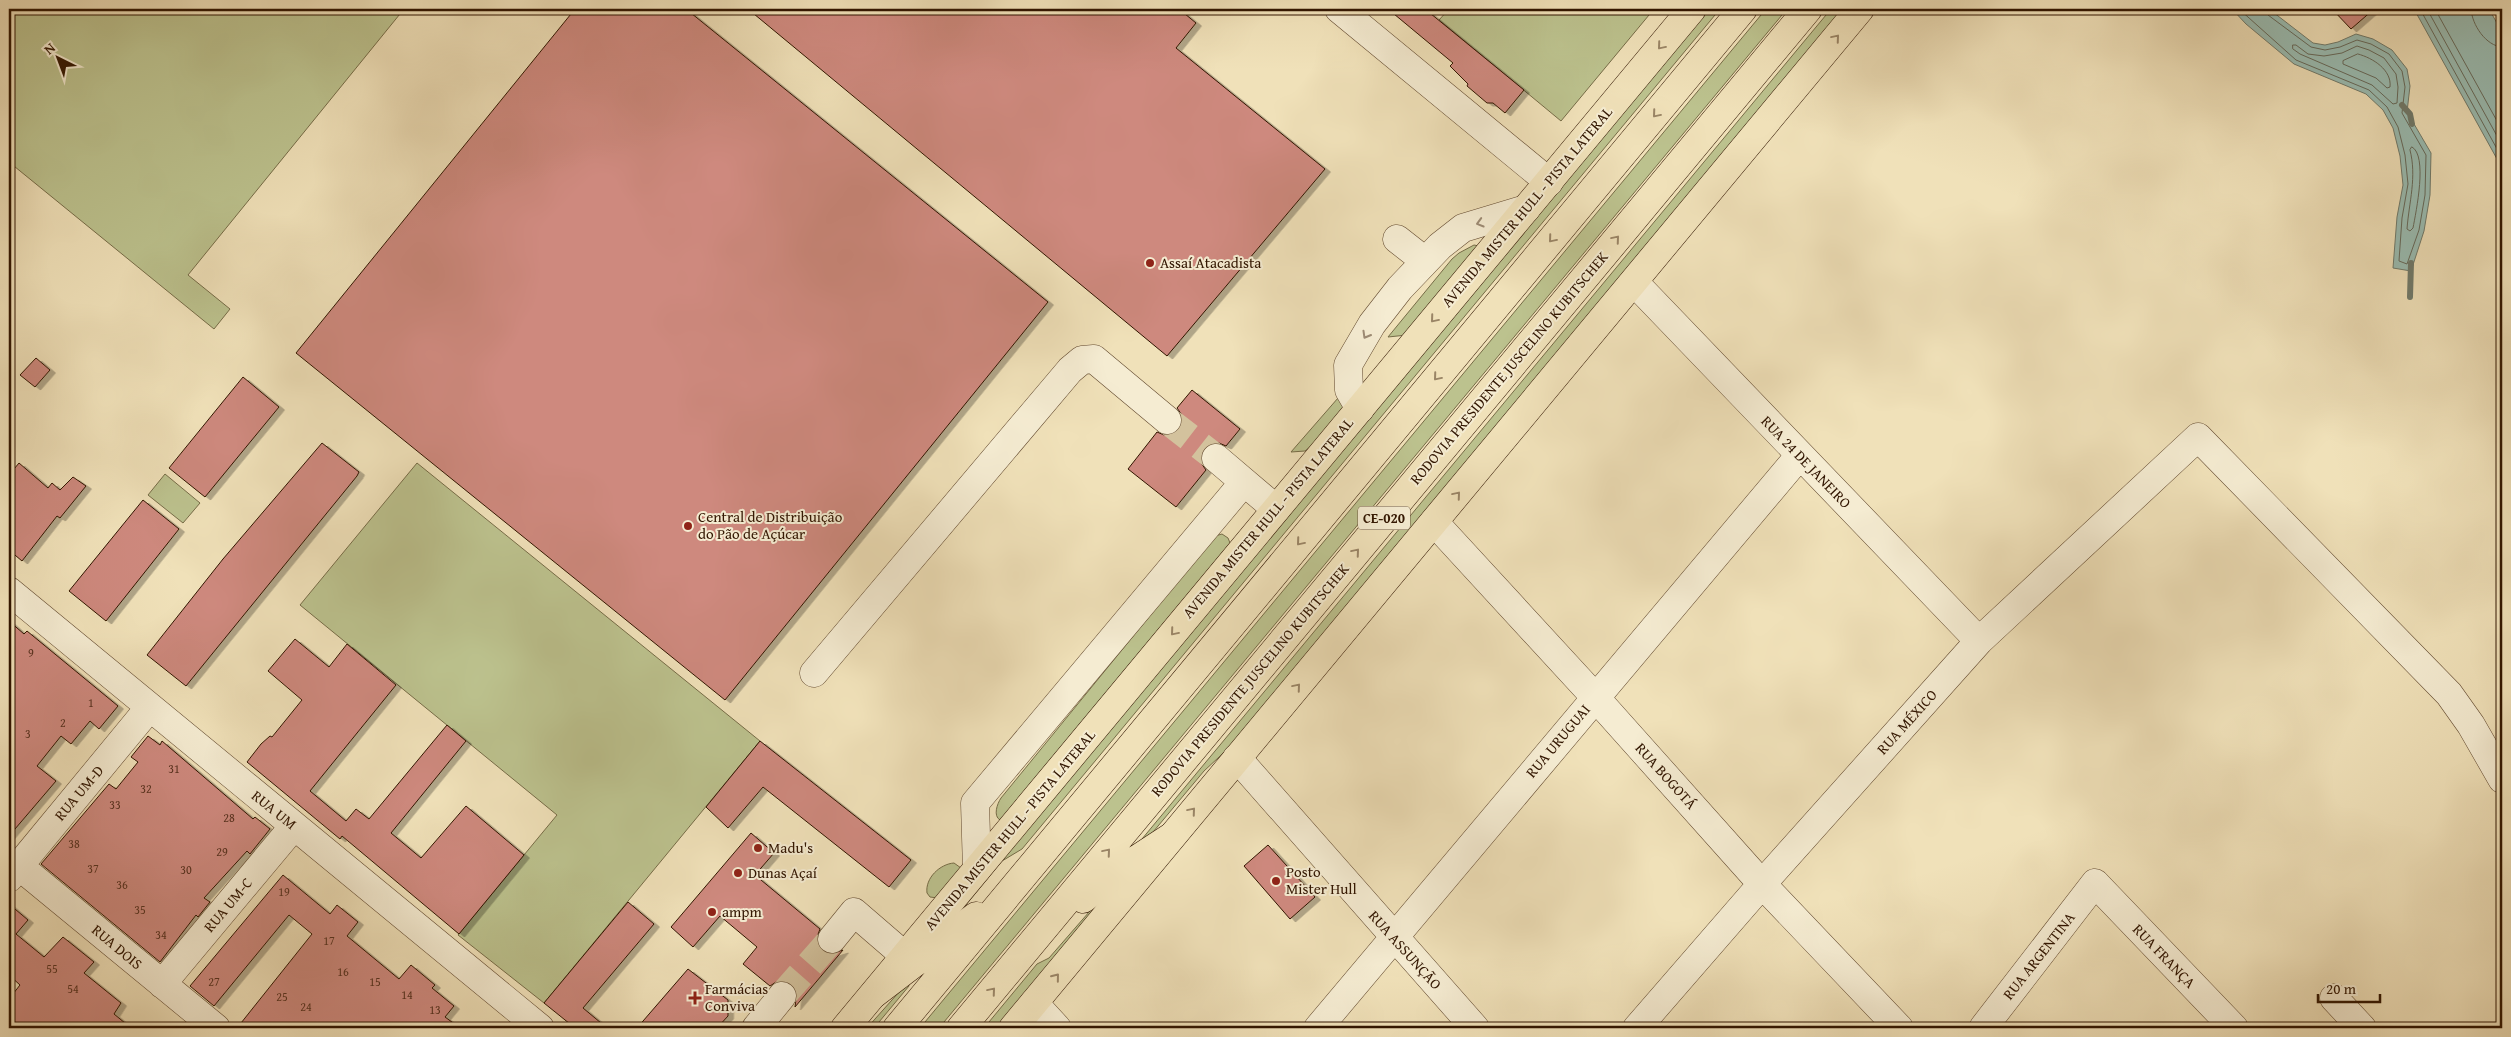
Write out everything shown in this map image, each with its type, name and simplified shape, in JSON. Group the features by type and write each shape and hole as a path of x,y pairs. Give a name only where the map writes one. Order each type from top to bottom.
{"main road":[{"name":"AVENIDA MISTER HULL - PISTA LATERAL","path":"845,1028 1692,9"},
{"name":"CE-020","path":"897,1028 1743,9"},
{"name":"RODOVIA PRESIDENTE JUSCELINO KUBITSCHEK","path":"961,1028 1808,9"},
{"path":"1013,1028 1860,9"},
{"path":"1039,935 1119,871 1170,837"},
{"path":"874,994 1013,888"}],"street":[{"path":"1339,9 1549,182"},
{"path":"1360,409 1349,390 1348,365 1372,324 1400,288 1425,262 1463,228 1526,209"},
{"path":"1397,239 1425,262"},
{"name":"RUA 24 DE JANEIRO","path":"1634,282 1979,641"},
{"path":"814,673 1070,370 1082,360 1094,359 1167,420"},
{"name":"RUA MÉXICO","path":"1638,1028 1762,884 1979,641 2198,437 2449,694 2471,725 2502,779"},
{"name":"RUA URUGUAI","path":"1318,1028 1800,455"},
{"path":"1216,458 1276,509"},
{"path":"977,869 975,803 1244,482"},
{"name":"RUA BOGOTÁ","path":"1434,522 1595,697 1762,884 1900,1028"},
{"name":"RUA UM","path":"9,590 294,826 525,1024"},
{"name":"RUA UM-D","path":"14,872 150,707"},
{"name":"RUA ASSUNÇÃO","path":"1237,758 1474,1028"},
{"name":"RUA UM-C","path":"162,984 294,826"},
{"name":"RUA DOIS","path":"14,872 162,984 216,1028"},
{"name":"RUA ARGENTINA","path":"1983,1028 2095,884"},
{"name":"RUA FRANÇA","path":"2095,884 2234,1028"},
{"path":"832,939 854,912 905,956"},
{"path":"756,1028 782,996"},
{"path":"2334,998 2362,1028"},
{"path":"1034,1003 1057,1028"}],"green space":[{"path":"9,9 404,9 188,275 230,309 214,329 9,162"},
{"path":"1449,9 1654,9 1561,121 1439,20"},
{"path":"1705,9 1720,9 1022,849 1002,861 961,911 958,909"},
{"path":"1766,9 1787,9 939,1028 920,1028"},
{"path":"1831,9 1847,9 1247,731 1204,771 1143,844 1137,845"},
{"path":"1474,245 1479,246 1407,335 1388,337 1452,259"},
{"path":"1345,390 1349,402 1311,446 1305,451 1291,452"},
{"path":"417,463 760,741 544,1003 458,935 557,815 300,605"},
{"path":"165,474 200,503 183,523 148,495"},
{"path":"1222,534 1228,538 1230,543 1000,820 996,813 1001,798 1215,536"},
{"path":"954,863 961,868 938,898 930,897 927,893 927,887 931,877 939,869"},
{"path":"1103,896 1107,897 999,1028 984,1028 1037,964 1049,958"},
{"path":"908,982 909,986 874,1028 867,1028"}],"water":[{"path":"2232,9 2269,9 2313,43 2325,45 2338,42 2356,34 2373,39 2392,50 2407,69 2410,86 2407,112 2431,153 2430,195 2424,231 2411,271 2393,268 2397,217 2403,185 2400,156 2393,128 2383,110 2366,94 2294,64 2246,24"},
{"path":"2414,9 2489,9 2502,32 2502,168"}],"building":[{"name":"Central de Distribuição do Pão de Açúcar","path":"575,9 686,9 1048,302 725,700 296,353"},
{"name":"Assaí Atacadista","path":"748,9 1179,9 1196,23 1176,48 1325,169 1167,356"},
{"path":"1388,9 1425,9 1524,90 1505,113 1493,103 1487,103 1467,86 1468,84 1450,66 1453,63"},
{"path":"2332,9 2374,9 2351,29"},
{"path":"36,358 50,370 35,387 20,375"},
{"path":"243,377 279,407 205,497 169,468"},
{"path":"1192,390 1240,429 1226,446 1219,443 1211,443 1204,448 1201,463 1206,470 1176,507 1128,469 1157,432 1164,435 1172,435 1179,430 1182,423 1182,415 1177,408"},
{"path":"322,443 359,472 357,476 186,686 147,655 223,559"},
{"path":"19,463 48,488 52,483 60,490 73,477 86,486 60,518 57,516 22,561 9,550 9,475"},
{"path":"143,500 179,529 106,621 69,591"},
{"path":"9,621 24,634 27,631 118,706 99,729 90,721 71,744 61,736 37,766 56,781 9,836"},
{"path":"295,639 329,667 347,644 396,685 310,791 346,821 356,809 369,819 447,725 466,741 391,833 421,858 466,806 524,855 459,934 342,836 340,839 247,762 261,744 270,736 272,737 302,700 268,671"},
{"path":"148,736 160,745 162,741 253,819 255,817 270,829 250,854 247,851 204,898 210,902 198,917 196,915 160,962 41,864 109,784 116,789 138,762 131,757"},
{"path":"760,741 911,860 889,887 763,787 728,828 706,807"},
{"path":"751,833 774,853 755,875 820,929 817,937 818,945 822,951 830,954 843,950 795,1007 797,991 792,984 784,981 776,982 770,986 743,964 757,947 720,916 693,947 671,927"},
{"path":"1268,845 1315,897 1290,919 1244,866"},
{"path":"283,875 330,914 337,905 358,922 347,936 399,979 411,965 435,985 432,988 454,1006 445,1017 460,1028 237,1028 312,934 289,915 214,1006 190,986"},
{"path":"628,902 654,924 583,1008 607,1028 575,1028 544,1003"},
{"path":"9,904 28,920 16,934 44,957 63,937 94,962 84,973 121,1003 114,1014 131,1028 9,1028 9,999 20,985 9,975"},
{"name":"Farmácias Conviva","path":"688,969 728,1000 728,1016 717,1028 637,1028"}],"waterway":[{"path":"2402,105 2410,114 2412,124"},
{"path":"2410,297 2411,263"}],"tunnel":[{"path":"1167,420 1216,458"},
{"path":"782,996 832,939"}],"place":[{"name":"Assaí Atacadista","path":"1150,263"},
{"name":"Central de Distribuição do Pão de Açúcar","path":"688,526"},
{"name":"Madu's","path":"758,848"},
{"name":"Dunas Açaí","path":"738,873"},
{"name":"Posto Mister Hull","path":"1276,881"},
{"name":"ampm","path":"712,912"},
{"name":"Farmácias Conviva","path":"695,998"}]}
